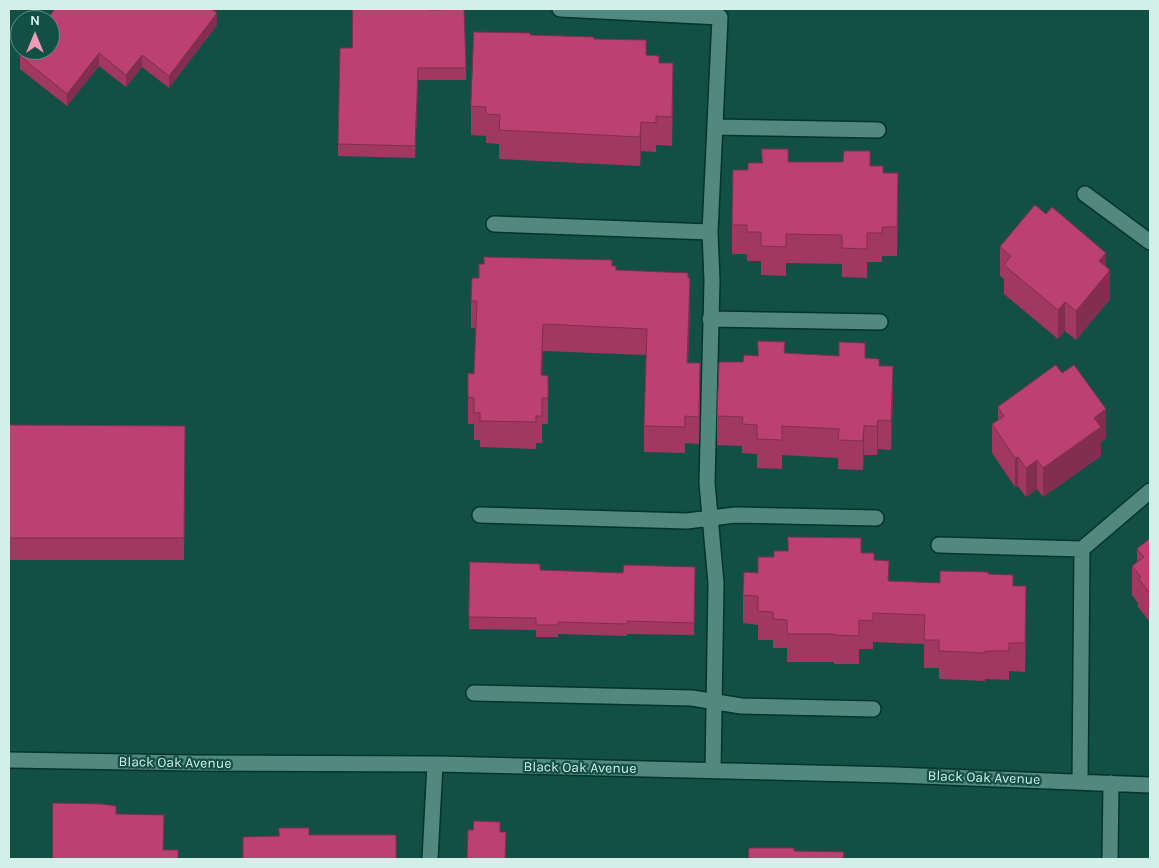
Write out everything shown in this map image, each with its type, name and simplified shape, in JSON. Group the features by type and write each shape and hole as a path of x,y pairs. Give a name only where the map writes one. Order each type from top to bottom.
{"street":[{"path":"560,9 720,17 710,232 712,281 707,483 716,583 713,771"},
{"path":"715,127 878,130"},
{"path":"1085,194 1150,242"},
{"path":"494,224 710,232"},
{"path":"710,319 880,322"},
{"path":"939,545 1082,549 1150,492"},
{"path":"480,515 687,521 735,515 876,518"},
{"path":"1080,782 1082,549"},
{"path":"474,693 692,698 741,706 873,709"},
{"name":"Black Oak Avenue","path":"9,760 435,764 895,775 1150,785"},
{"path":"430,859 435,764"},
{"path":"1110,859 1111,783"}],"building":[{"path":"211,9 217,13 169,76 142,55 126,75 99,53 67,94 25,60 60,60 60,10 54,10"},
{"path":"353,9 464,9 466,68 418,68 415,146 338,144 340,48 352,48"},
{"path":"474,32 530,33 530,35 594,37 594,39 646,40 646,55 659,56 659,63 673,63 672,117 656,116 656,123 641,122 640,137 499,130 500,115 486,114 486,107 471,106"},
{"path":"762,149 788,149 788,162 843,162 844,151 870,151 870,166 883,166 883,173 898,173 897,227 882,227 882,233 867,233 867,249 842,248 842,235 786,234 786,247 761,246 761,232 747,232 747,225 732,225 733,170 748,170 748,163 762,163"},
{"path":"1035,205 1046,214 1052,207 1106,253 1099,261 1110,270 1076,311 1065,302 1058,310 1004,265 1011,256 1000,247"},
{"path":"484,257 612,260 612,266 616,266 616,270 688,273 688,278 690,278 687,363 700,363 699,417 685,416 685,427 644,426 647,329 543,324 541,375 548,376 548,398 542,398 542,416 536,416 536,422 480,421 480,413 474,413 474,398 468,397 468,373 474,374 477,301 471,301 472,278 479,278 479,264 484,264"},
{"path":"758,341 785,342 784,353 839,356 839,342 865,343 865,358 879,359 879,366 893,366 891,421 878,420 877,426 864,426 863,441 838,440 839,429 782,426 782,440 757,439 757,425 742,424 743,417 717,416 719,362 743,362 744,355 758,356"},
{"path":"1056,365 1062,373 1074,365 1106,409 1094,418 1101,427 1043,468 1037,460 1026,468 1018,457 1015,458 992,424 1004,416 998,407"},
{"path":"9,425 185,426 184,538 9,538"},
{"path":"788,537 861,538 861,553 874,553 874,560 889,561 888,581 940,583 940,571 988,572 988,574 1013,575 1013,586 1026,586 1025,643 1009,643 1009,651 985,651 985,653 939,651 939,640 924,640 925,615 873,613 873,621 859,620 859,636 787,634 787,620 773,619 773,612 758,611 758,596 743,595 744,572 758,573 758,557 774,557 774,551 788,551"},
{"path":"1150,539 1150,593 1138,578 1141,577 1132,566 1144,557 1137,549"},
{"path":"470,562 540,564 540,570 623,573 624,565 695,567 694,623 627,621 627,624 558,622 558,625 536,625 536,618 469,617"},
{"path":"53,803 116,806 116,814 164,815 163,850 178,850 178,859 53,859"},
{"path":"474,821 500,822 500,832 506,832 505,859 467,859 468,830 473,830"},
{"path":"279,828 309,828 309,835 396,835 396,859 243,859 243,837 279,836"},
{"path":"749,848 794,848 794,851 844,852 843,859 749,859"}]}
